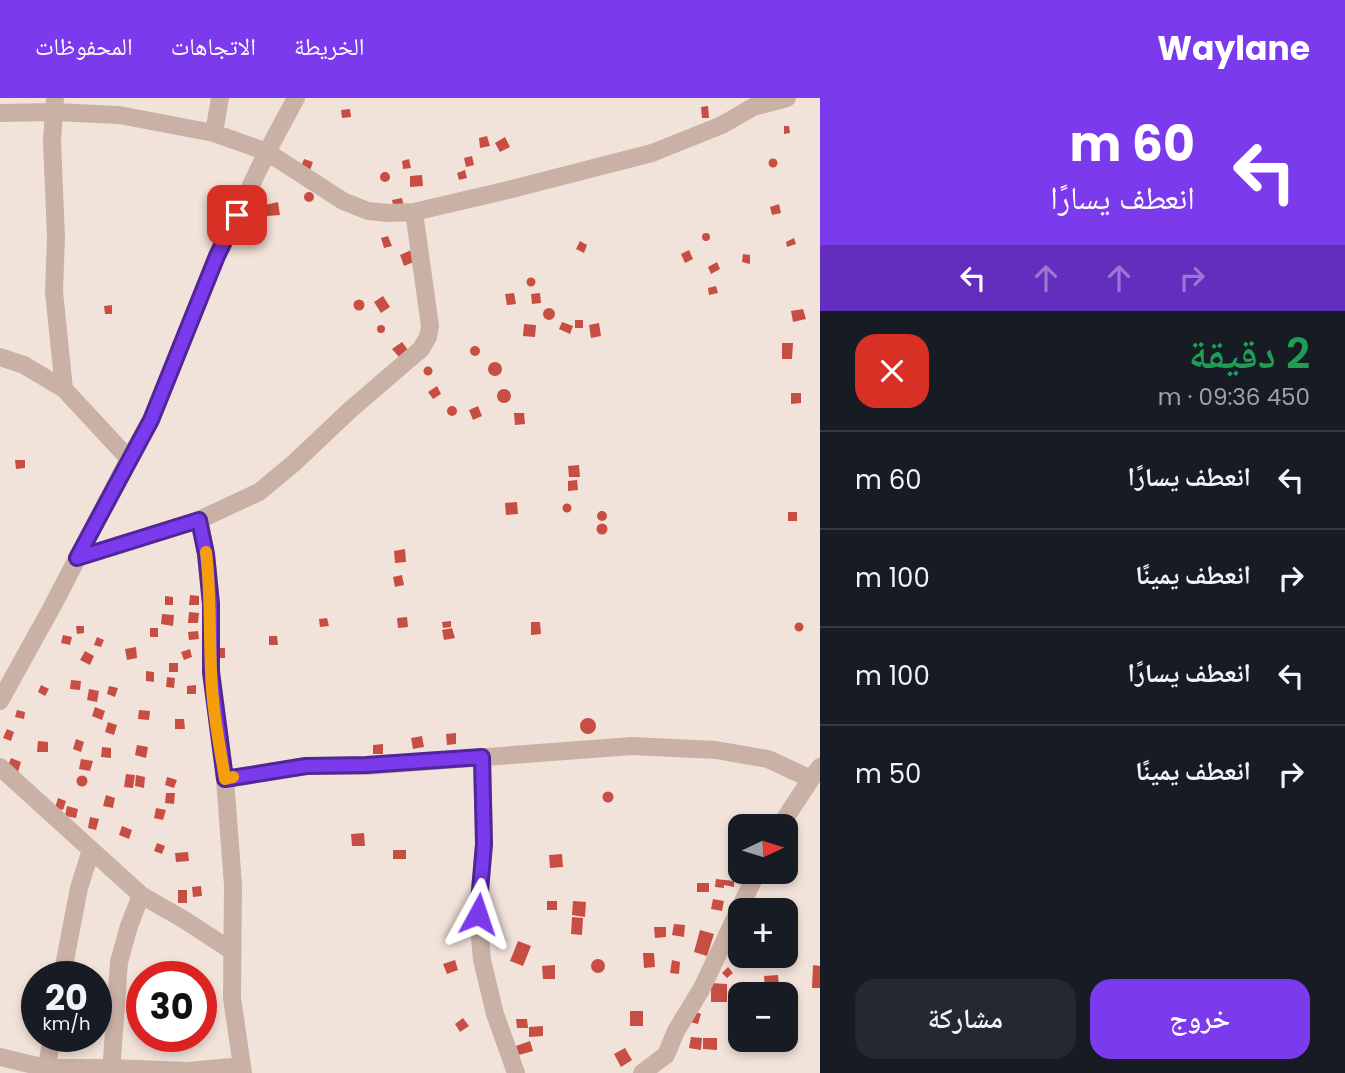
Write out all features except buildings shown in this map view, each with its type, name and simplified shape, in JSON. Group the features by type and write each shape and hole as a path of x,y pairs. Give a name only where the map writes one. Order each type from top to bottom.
{"street":[{"path":"214,133 220,98"},
{"path":"0,701 151,420 217,256 296,98"},
{"path":"0,113 54,105 214,133 267,152 344,201 368,211 414,212 652,153 722,125 753,107 787,98"},
{"path":"54,105 54,292 64,389"},
{"path":"77,558 199,520 259,492 421,349 428,337 430,326 414,212"},
{"path":"0,357 24,365 64,389 129,459"},
{"path":"0,1056 46,1070 243,1069 232,998 233,885 225,779 211,672 211,604 206,554 199,520"},
{"path":"225,779 306,766 366,765 632,746 716,750 768,759 815,773 788,814"},
{"path":"482,757 484,844 478,914 482,960 495,1014 516,1073"},
{"path":"0,767 141,895 232,951"},
{"path":"65,961 79,888 91,850"},
{"path":"648,1071 666,1055 676,1031 702,988 751,884"},
{"path":"112,1070 119,962 141,895"},
{"path":"46,1070 49,1052"}],"slow traffic":[{"path":"206,552 211,604 211,672 219,743 225,779 233,777"}],"route":[{"path":"237,215 217,256 151,420 77,558 199,520 206,554 211,604 211,672 225,779 306,766 482,757 484,844 478,914"}]}
